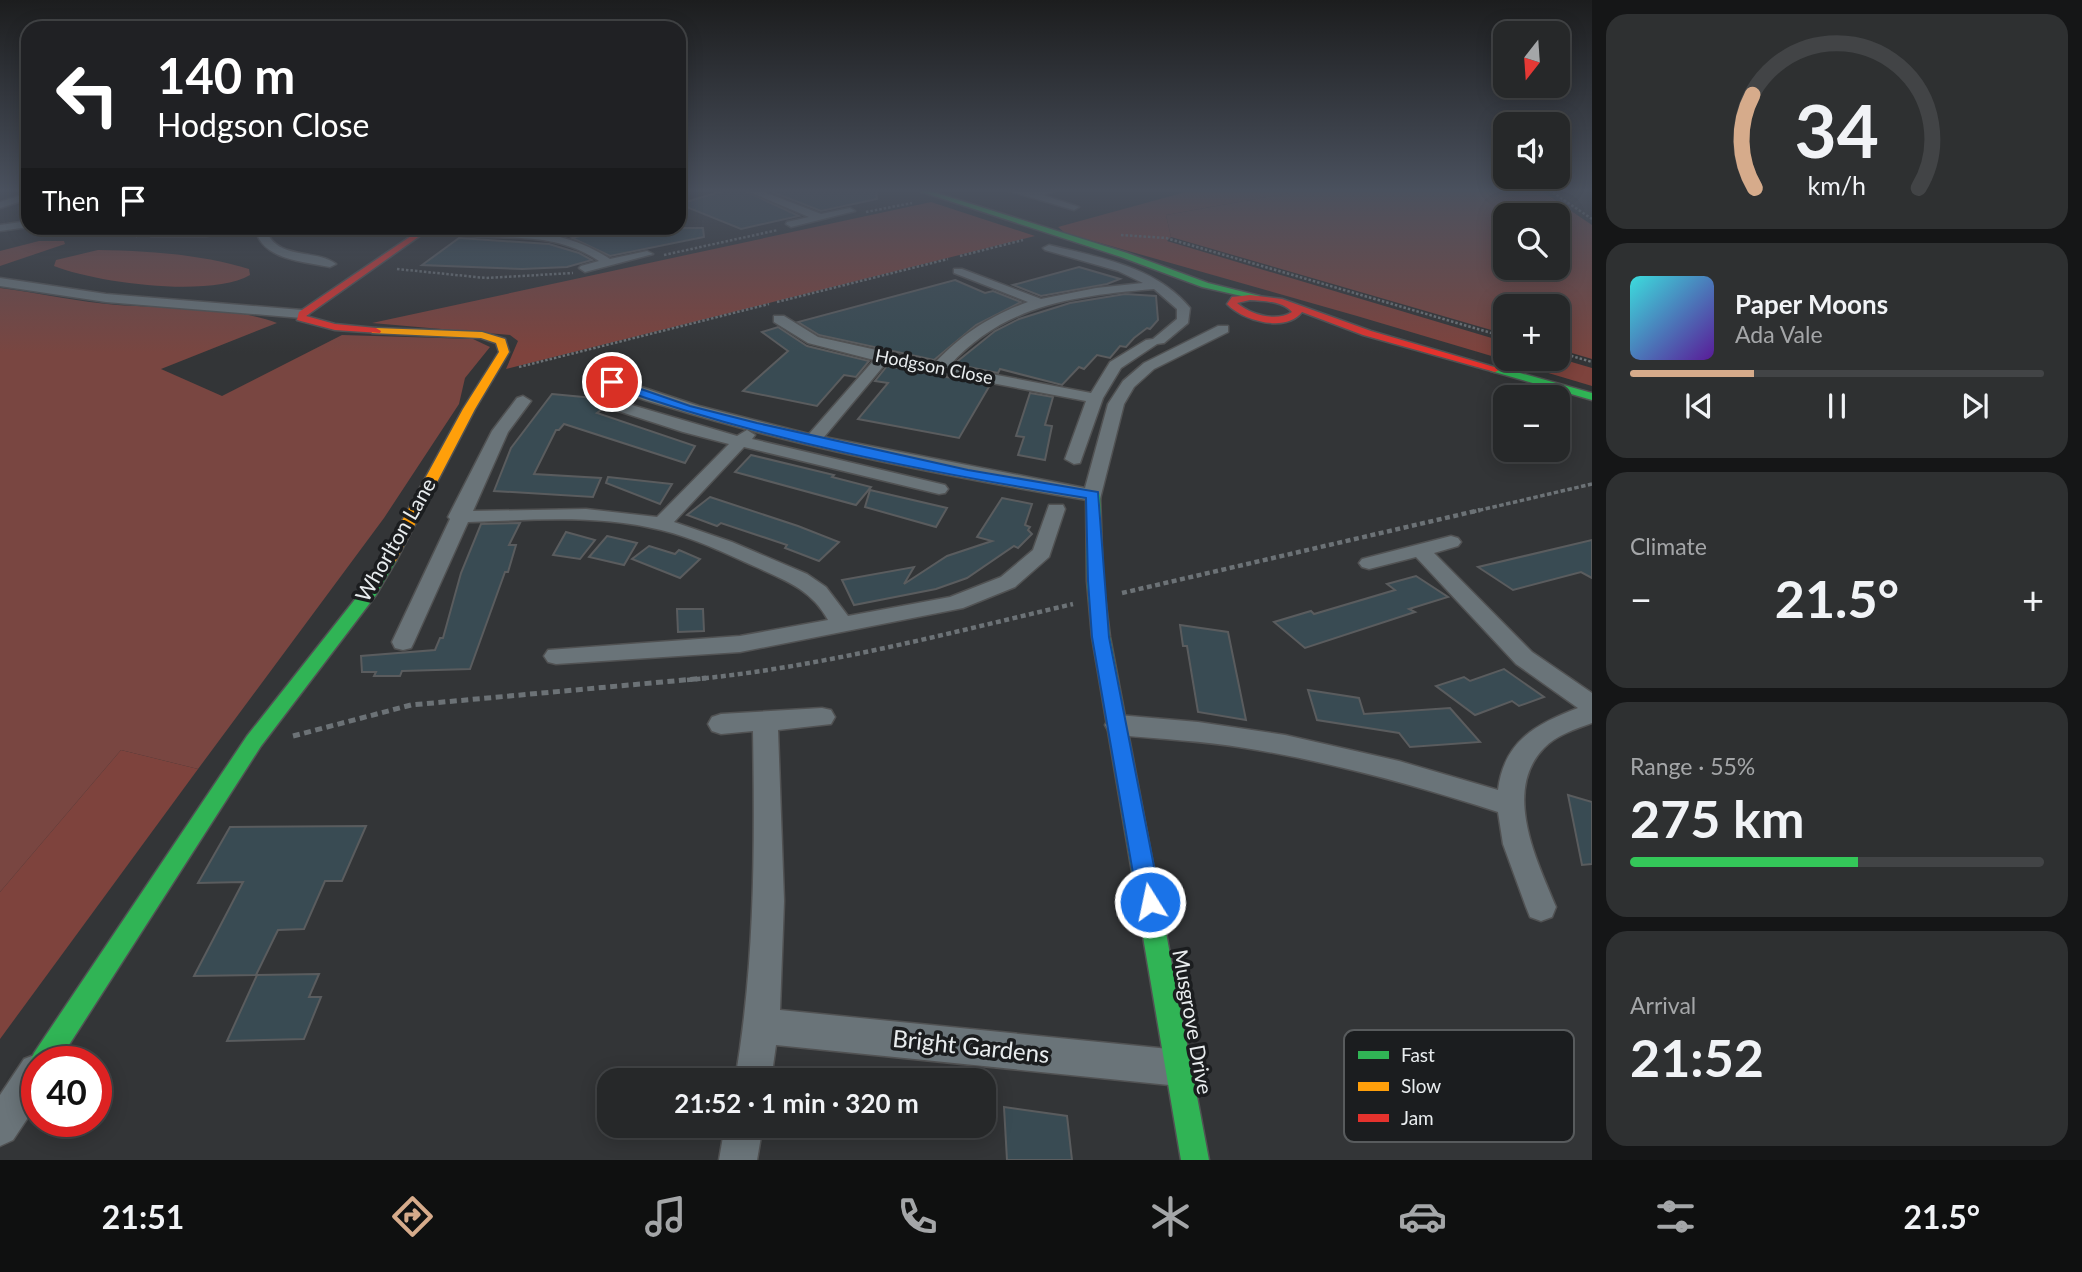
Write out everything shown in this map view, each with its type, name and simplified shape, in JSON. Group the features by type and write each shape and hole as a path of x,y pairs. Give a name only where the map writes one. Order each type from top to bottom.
{"street":[{"path":"270,244 330,264"},
{"path":"0,282 106,298 302,314 418,244"},
{"path":"574,244 610,263"},
{"path":"1089,244 1205,285 1276,299 1283,315"},
{"path":"1049,248 1129,272 1158,285 1184,307 1183,320 1115,365 1095,398 1074,459"},
{"path":"584,268 647,254"},
{"path":"958,271 1038,302"},
{"path":"938,369 971,334 1038,302 1090,291 1158,285"},
{"path":"1205,285 1251,316 1283,315 1349,327 1592,397"},
{"path":"1223,328 1234,307 1235,299 1255,296"},
{"name":"Whorlton Lane","path":"54,1046 254,741 370,591 403,536 469,410 504,352 503,344 491,337 338,326 304,320 300,318 302,314"},
{"path":"1223,328 1283,315"},
{"name":"Hodgson Close","path":"779,319 813,340 883,358 1095,398"},
{"name":"Musgrove Drive","path":"1195,1160 1101,637 1093,495 1116,404 1128,384 1149,366 1223,328"},
{"path":"812,439 883,358"},
{"path":"612,382 686,409 756,427 968,474 1093,495"},
{"path":"400,633 499,431 523,401"},
{"path":"618,406 741,442 939,489"},
{"path":"485,419 507,421"},
{"path":"661,524 756,427"},
{"path":"556,656 740,644 955,603 1008,582 1042,552 1056,509"},
{"path":"458,517 561,513 661,524 732,548 804,581 823,594 842,626"},
{"path":"1369,563 1451,542"},
{"path":"1420,550 1524,657 1592,706"},
{"path":"1542,907 1512,827 1510,805 1519,761 1536,739 1592,713"},
{"path":"721,724 822,717"},
{"path":"755,1068 763,1026 769,844 765,721"},
{"path":"1118,725 1209,733 1307,750 1456,787 1510,805"},
{"name":"Bright Gardens","path":"763,1026 1179,1068"},
{"path":"0,1127 21,1096"},
{"path":"738,1160 742,1138"}],"path":[{"path":"1188,244 1493,333"},
{"path":"1570,356 1592,362"}],"shaded area":[{"path":"27,244 65,244 0,266 0,251"},
{"path":"736,244 1003,244 506,369 518,341 510,335 372,323"},
{"path":"1104,244 1177,244 1493,338 1493,357"},
{"path":"1196,244 1493,244 1493,280 1570,280 1570,244 1592,244 1592,359 1570,353 1570,294 1493,294 1493,331"},
{"path":"98,250 155,252 193,257 249,269 250,275 209,286 153,286 97,278 54,266 56,260"},
{"path":"0,288 102,304 240,313 277,323 161,369 222,396 342,335 473,339 490,347 465,378 459,404 384,518 198,769 121,750 0,892"},
{"path":"1570,362 1592,368 1592,386 1542,371 1570,371"},
{"path":"121,750 198,769 0,1039 0,892"}],"building":[{"path":"451,244 549,244 592,260 567,267 522,269 422,265"},
{"path":"585,244 669,244 610,256"},
{"path":"1079,267 1120,279 1107,284 1041,296 1013,285"},
{"path":"955,280 985,293 993,291 1021,302 976,325 934,360 819,335 798,322"},
{"path":"1125,294 1156,296 1158,320 1126,347 1120,346 1110,358 1097,355 1084,369 1079,367 1062,385 1000,369 998,373 954,364 995,331 1019,319 1070,303"},
{"path":"778,327 807,346 869,361 856,377 844,375 817,406 743,391 788,351 762,332"},
{"path":"887,366 990,385 959,438 858,419 888,383 875,381"},
{"path":"1030,393 1053,397 1045,425 1052,426 1045,460 1018,455 1024,437 1016,436"},
{"path":"552,394 615,400 597,413 695,446 685,463 564,424 556,430 534,474 601,478 593,497 494,491 511,448"},
{"path":"751,455 871,487 856,505 735,472"},
{"path":"608,477 672,484 660,504 606,483"},
{"path":"870,490 947,508 936,527 865,507"},
{"path":"710,497 839,542 819,561 785,548 787,545 721,523 717,526 687,515"},
{"path":"1002,498 1032,504 1025,525 1030,527 1028,530 1032,534 1018,548 1014,546 967,578 936,589 854,605 842,580 914,567 904,584 947,556 992,541 977,537"},
{"path":"520,523 509,545 516,545 508,572 505,572 470,669 402,671 400,676 374,676 376,672 362,672 361,656 435,650 440,638 443,638 461,573 481,524"},
{"path":"566,532 595,540 580,559 553,555"},
{"path":"607,536 637,543 624,565 589,557"},
{"path":"1592,540 1592,578 1581,572 1513,590 1478,567"},
{"path":"649,546 675,554 679,550 700,559 680,578 632,559"},
{"path":"1416,576 1448,597 1409,609 1415,612 1305,648 1274,622 1311,611 1314,614 1395,590 1387,584"},
{"path":"677,609 703,609 704,631 678,632"},
{"path":"1180,625 1228,632 1246,720 1198,712 1187,646 1183,646"},
{"path":"1504,669 1544,697 1519,706 1512,701 1475,715 1436,686 1464,677 1470,681"},
{"path":"1308,690 1359,698 1364,714 1450,708 1480,742 1410,747 1399,733 1317,720"},
{"path":"1568,795 1592,802 1592,864 1582,865"},
{"path":"366,826 342,881 325,881 304,929 278,930 256,975 194,976 243,882 198,883 230,827"},
{"path":"319,974 309,997 321,997 304,1039 227,1041 257,975"},
{"path":"1004,1107 1067,1116 1072,1160 1007,1160"}],"traffic: fast":[{"path":"1090,244 1205,285 1255,296"},
{"path":"1502,371 1592,397"},
{"path":"1093,495 1095,581 1101,637 1195,1160"},
{"path":"54,1046 254,741 370,591 388,561"}],"traffic: slow":[{"path":"376,331 482,335 501,341 504,352 469,409 388,561"}],"traffic: jam":[{"path":"376,331 335,327 300,318 404,244"},
{"path":"1292,306 1297,312 1293,317 1269,319 1245,314 1232,304 1235,299 1250,297 1279,301 1367,333 1493,368"}],"route":[{"path":"612,382 686,409 756,427 968,474 1093,495 1101,637 1150,902"}]}
